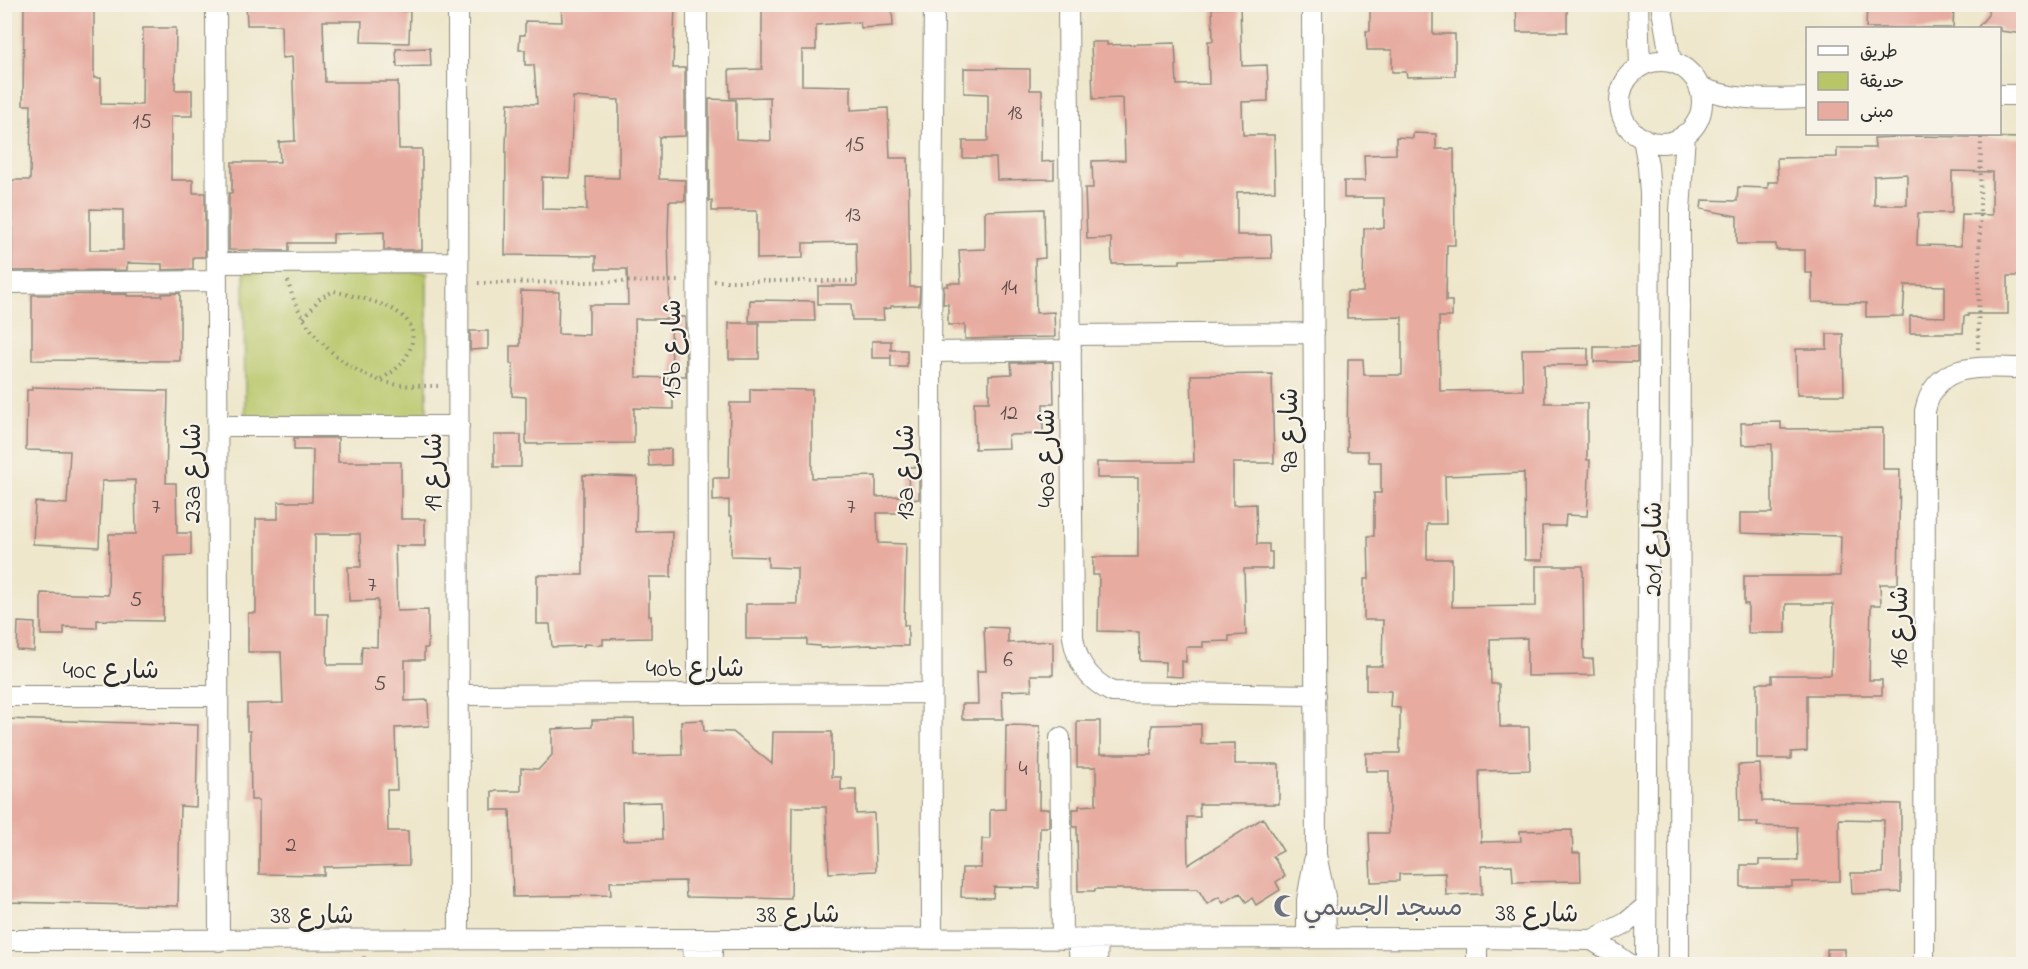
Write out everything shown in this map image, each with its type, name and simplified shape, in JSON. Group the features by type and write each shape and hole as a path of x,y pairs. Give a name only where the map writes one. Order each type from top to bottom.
{"street":[{"name":"23a شارع","path":"216,4 219,941"},
{"name":"شارع 19","path":"459,4 459,940"},
{"name":"15b شارع","path":"697,4 698,694"},
{"name":"13a شارع","path":"932,939 930,352 934,4"},
{"name":"40a شارع","path":"1068,4 1073,637 1079,660 1092,679 1112,692 1316,695"},
{"name":"9a شارع","path":"1312,4 1316,855 1309,888 1317,939"},
{"path":"1638,4 1640,67"},
{"path":"1661,4 1671,62"},
{"path":"1698,119 1702,103 1699,87 1688,71 1671,62 1660,61 1640,67 1626,80 1621,98 1628,126 1643,138 1660,142 1669,142 1685,134 1698,119 1721,107 1746,100"},
{"path":"1699,87 1746,100 1806,98"},
{"path":"2001,95 2024,95"},
{"name":"شارع 201","path":"1679,964 1680,211 1685,134"},
{"name":"شارع 201","path":"1643,138 1650,194 1646,964"},
{"path":"4,283 217,272 285,263 458,262"},
{"path":"930,352 1071,343 1314,333"},
{"name":"شارع 16","path":"1924,964 1925,411 1932,391 1946,376 1963,369 2024,368"},
{"path":"218,426 459,426"},
{"name":"40b شارع","path":"458,695 931,693"},
{"name":"40c شارع","path":"4,696 218,696"},
{"path":"1060,738 1070,939 1080,964"},
{"name":"شارع 38","path":"4,940 1471,938 1592,940 1615,929 1646,906"},
{"path":"1465,964 1471,938"},
{"path":"1471,938 1477,964"},
{"path":"1097,964 1098,939"},
{"path":"693,940 694,964"},
{"path":"711,964 713,940"},
{"name":"شارع 38","path":"1592,940 1629,964"}],"path":[{"path":"1978,368 1981,135"},
{"path":"285,263 290,290 304,318 318,337 344,362 380,380 399,385 459,387"},
{"path":"459,284 853,281"},
{"path":"304,318 320,298 334,291 398,311 404,316 412,330 413,337 410,348 396,369 380,380"}],"green space":[{"path":"244,272 427,272 427,418 245,418"}],"building":[{"path":"24,4 94,5 94,78 101,78 101,104 142,105 143,28 176,28 175,90 192,90 192,116 171,116 171,180 193,180 193,193 205,193 205,257 193,257 193,269 162,270 162,264 127,263 127,270 12,271 12,180 30,180 31,105 23,105","holes":["90,209 123,210 123,250 90,250"]},
{"path":"246,4 402,4 402,11 410,11 409,43 361,42 362,21 323,21 325,82 398,82 399,149 422,149 422,250 384,250 384,232 333,234 333,243 289,243 289,251 229,250 229,193 232,193 232,162 280,162 279,142 295,141 292,57 282,58 281,25 247,25"},
{"path":"561,4 675,4 673,68 685,68 685,136 659,137 659,179 685,180 685,201 669,201 670,319 635,319 636,377 673,378 673,409 634,408 634,443 526,444 526,397 512,396 513,364 510,364 510,346 520,346 521,291 559,292 558,334 589,335 589,305 628,305 627,269 596,269 596,256 505,255 508,103 537,104 534,65 525,65 525,50 519,50 520,35 525,35 525,21 562,22","holes":["573,97 619,100 619,178 586,177 587,210 542,209 542,177 570,178"]},
{"path":"762,4 892,4 893,26 861,28 860,22 816,25 816,50 802,50 802,85 851,86 851,110 888,108 890,158 908,158 910,287 920,287 919,305 891,306 891,308 883,309 884,320 852,320 851,304 818,304 818,286 857,286 856,242 803,243 803,258 757,259 757,211 712,211 712,201 709,201 709,99 736,100 736,139 771,141 770,97 730,98 729,70 762,69"},
{"path":"1370,4 1433,4 1433,34 1455,34 1455,76 1407,77 1406,72 1392,72 1392,50 1367,50 1366,31 1370,31"},
{"path":"1516,4 1567,4 1567,32 1517,32"},
{"path":"1867,4 1954,4 1953,27 1866,27"},
{"path":"1989,4 2024,4 2024,34 2001,31 2001,27 1978,27 1988,15"},
{"path":"1240,7 1242,66 1267,65 1268,85 1268,101 1242,102 1243,135 1274,135 1275,191 1237,192 1237,235 1271,235 1272,258 1112,264 1111,238 1087,239 1085,188 1093,188 1092,161 1125,160 1123,98 1093,99 1091,42 1107,42 1107,45 1175,43 1177,85 1209,84 1208,41 1213,41 1212,8"},
{"path":"430,48 431,66 397,67 396,49"},
{"path":"964,68 1030,69 1030,90 1042,90 1041,162 1054,161 1054,179 997,180 996,158 963,158 963,141 988,141 988,94 964,93"},
{"path":"1413,133 1436,134 1436,149 1454,149 1455,245 1447,245 1446,301 1452,301 1452,317 1439,317 1440,391 1523,390 1522,349 1588,348 1588,365 1544,365 1545,403 1587,403 1587,460 1590,460 1587,516 1566,515 1565,526 1542,526 1543,560 1525,560 1524,473 1445,476 1446,524 1427,524 1427,559 1452,559 1452,607 1536,606 1536,566 1583,566 1584,659 1593,659 1594,675 1527,676 1527,638 1490,639 1491,684 1499,684 1500,727 1529,727 1530,770 1479,771 1481,842 1521,841 1520,831 1572,830 1573,853 1580,853 1581,881 1513,882 1512,865 1481,866 1482,894 1446,895 1445,873 1399,874 1399,881 1371,882 1369,833 1389,833 1389,771 1366,771 1366,753 1400,753 1400,708 1390,707 1391,691 1366,690 1366,666 1382,666 1383,620 1364,620 1364,579 1369,579 1368,536 1374,536 1374,493 1381,493 1381,462 1369,462 1368,451 1347,451 1348,359 1363,359 1364,375 1402,375 1402,317 1347,318 1347,292 1363,292 1364,228 1384,228 1384,198 1344,198 1344,181 1365,181 1364,155 1396,154 1396,137 1413,138"},
{"path":"1916,136 2024,138 2024,276 2008,276 2008,314 1968,314 1964,316 1963,333 1910,333 1910,316 1945,317 1945,286 1905,285 1903,316 1866,317 1866,303 1812,302 1812,273 1805,273 1805,250 1776,250 1776,244 1737,244 1737,216 1701,209 1702,200 1737,201 1738,187 1768,188 1768,182 1778,182 1777,158 1837,157 1837,148 1875,148 1874,138","holes":["1952,171 1992,172 1992,215 1962,214 1961,246 1917,245 1918,213 1952,213","1907,174 1907,205 1874,205 1874,176"]},
{"path":"1044,209 1045,258 1035,259 1036,313 1054,312 1055,337 965,339 965,325 948,325 948,304 943,304 944,286 948,286 948,283 961,283 959,250 985,249 985,211"},
{"path":"180,293 180,361 32,360 32,295 162,296 162,294"},
{"path":"750,300 814,301 815,321 749,321"},
{"path":"671,317 685,317 686,376 672,376"},
{"path":"729,323 759,323 759,359 729,359"},
{"path":"470,331 488,331 488,349 470,350"},
{"path":"1827,334 1843,334 1844,395 1797,395 1796,349 1827,349"},
{"path":"872,341 891,341 891,350 907,350 907,367 891,367 891,358 872,358"},
{"path":"1594,347 1637,347 1637,362 1594,362"},
{"path":"1053,362 1054,404 1043,404 1043,434 1008,435 1009,448 975,449 974,402 989,402 989,375 1012,374 1011,363"},
{"path":"1272,374 1274,463 1233,463 1233,505 1256,504 1257,544 1269,544 1269,552 1272,552 1272,569 1244,569 1246,635 1229,636 1229,641 1203,642 1203,647 1186,647 1186,662 1182,661 1182,677 1165,676 1165,662 1140,661 1139,632 1098,631 1099,575 1093,575 1093,557 1138,557 1138,478 1097,478 1097,462 1194,462 1191,375"},
{"path":"32,387 168,391 166,483 176,483 177,533 191,533 191,555 164,556 163,621 97,620 97,628 64,627 64,635 41,635 41,593 108,595 109,534 136,534 135,480 102,481 99,547 33,544 35,502 67,504 70,451 26,450 27,390 32,390"},
{"path":"750,389 812,390 812,478 876,476 876,497 902,496 902,513 877,513 878,543 906,544 904,625 908,625 908,646 868,645 820,648 820,646 807,645 807,639 746,639 746,604 797,604 797,568 768,567 768,557 731,556 732,516 729,516 729,500 713,501 713,478 729,478 730,403 750,403"},
{"path":"1781,422 1781,429 1883,428 1883,469 1900,469 1898,584 1880,584 1881,605 1871,605 1869,680 1882,680 1882,695 1807,695 1807,751 1791,752 1791,759 1757,759 1757,683 1772,683 1772,675 1831,675 1833,604 1786,604 1786,633 1748,633 1748,604 1744,604 1744,576 1840,576 1841,536 1740,533 1740,513 1772,513 1772,444 1742,445 1741,423"},
{"path":"494,435 521,435 521,467 494,467"},
{"path":"294,438 338,438 338,462 401,462 401,519 425,519 425,546 395,546 397,611 428,610 428,648 424,648 424,660 405,660 405,701 428,700 429,726 395,728 397,790 387,790 388,831 408,831 409,865 324,867 324,875 259,874 259,800 251,800 250,731 247,731 247,704 283,703 281,652 248,652 248,613 256,613 256,519 278,519 278,502 312,502 313,450 294,450","holes":["315,534 360,534 361,567 348,567 349,601 378,600 377,647 362,646 361,665 329,665 327,662 328,614 315,614"]},
{"path":"671,449 671,465 649,466 648,450"},
{"path":"908,467 919,467 919,499 909,500"},
{"path":"583,475 637,477 636,532 672,531 671,577 649,577 651,638 603,639 603,645 552,647 550,624 537,624 537,575 583,575"},
{"path":"18,622 35,623 34,651 17,650"},
{"path":"984,627 1008,628 1008,643 1053,641 1053,675 1031,675 1032,690 1002,691 1003,719 962,719 962,704 978,704 977,671 986,671"},
{"path":"4,719 198,725 196,807 180,806 178,906 4,902"},
{"path":"634,719 635,756 682,755 681,721 703,720 704,731 733,732 772,764 773,732 832,732 832,777 841,777 841,790 856,790 856,814 874,813 876,871 829,873 826,807 792,807 791,899 686,897 685,881 610,882 611,895 513,897 510,810 492,810 492,791 521,791 521,768 539,769 552,755 552,729 592,727 592,720","holes":["661,802 662,839 623,840 622,803"]},
{"path":"1077,721 1100,721 1100,754 1151,754 1152,725 1201,724 1201,744 1235,743 1235,764 1279,764 1279,804 1199,804 1200,817 1187,817 1188,865 1263,818 1283,851 1273,856 1285,876 1276,882 1280,890 1256,905 1252,898 1246,902 1240,893 1223,903 1219,897 1207,904 1198,889 1078,891 1077,827 1073,827 1073,809 1079,809 1079,806 1096,805 1096,767 1077,767"},
{"path":"1006,725 1040,726 1039,809 1049,809 1049,827 1040,827 1039,888 994,887 993,898 961,897 962,868 981,868 982,839 990,839 990,810 1005,809"},
{"path":"1760,764 1762,801 1901,804 1901,892 1852,894 1851,873 1883,873 1884,820 1839,819 1840,881 1792,882 1792,887 1741,887 1741,865 1759,865 1759,860 1798,860 1797,827 1757,826 1758,822 1739,822 1738,765"},
{"path":"1827,949 1845,949 1845,964 1827,964"}],"place":[{"name":"مسجد الجسمي","path":"1285,906"}]}
